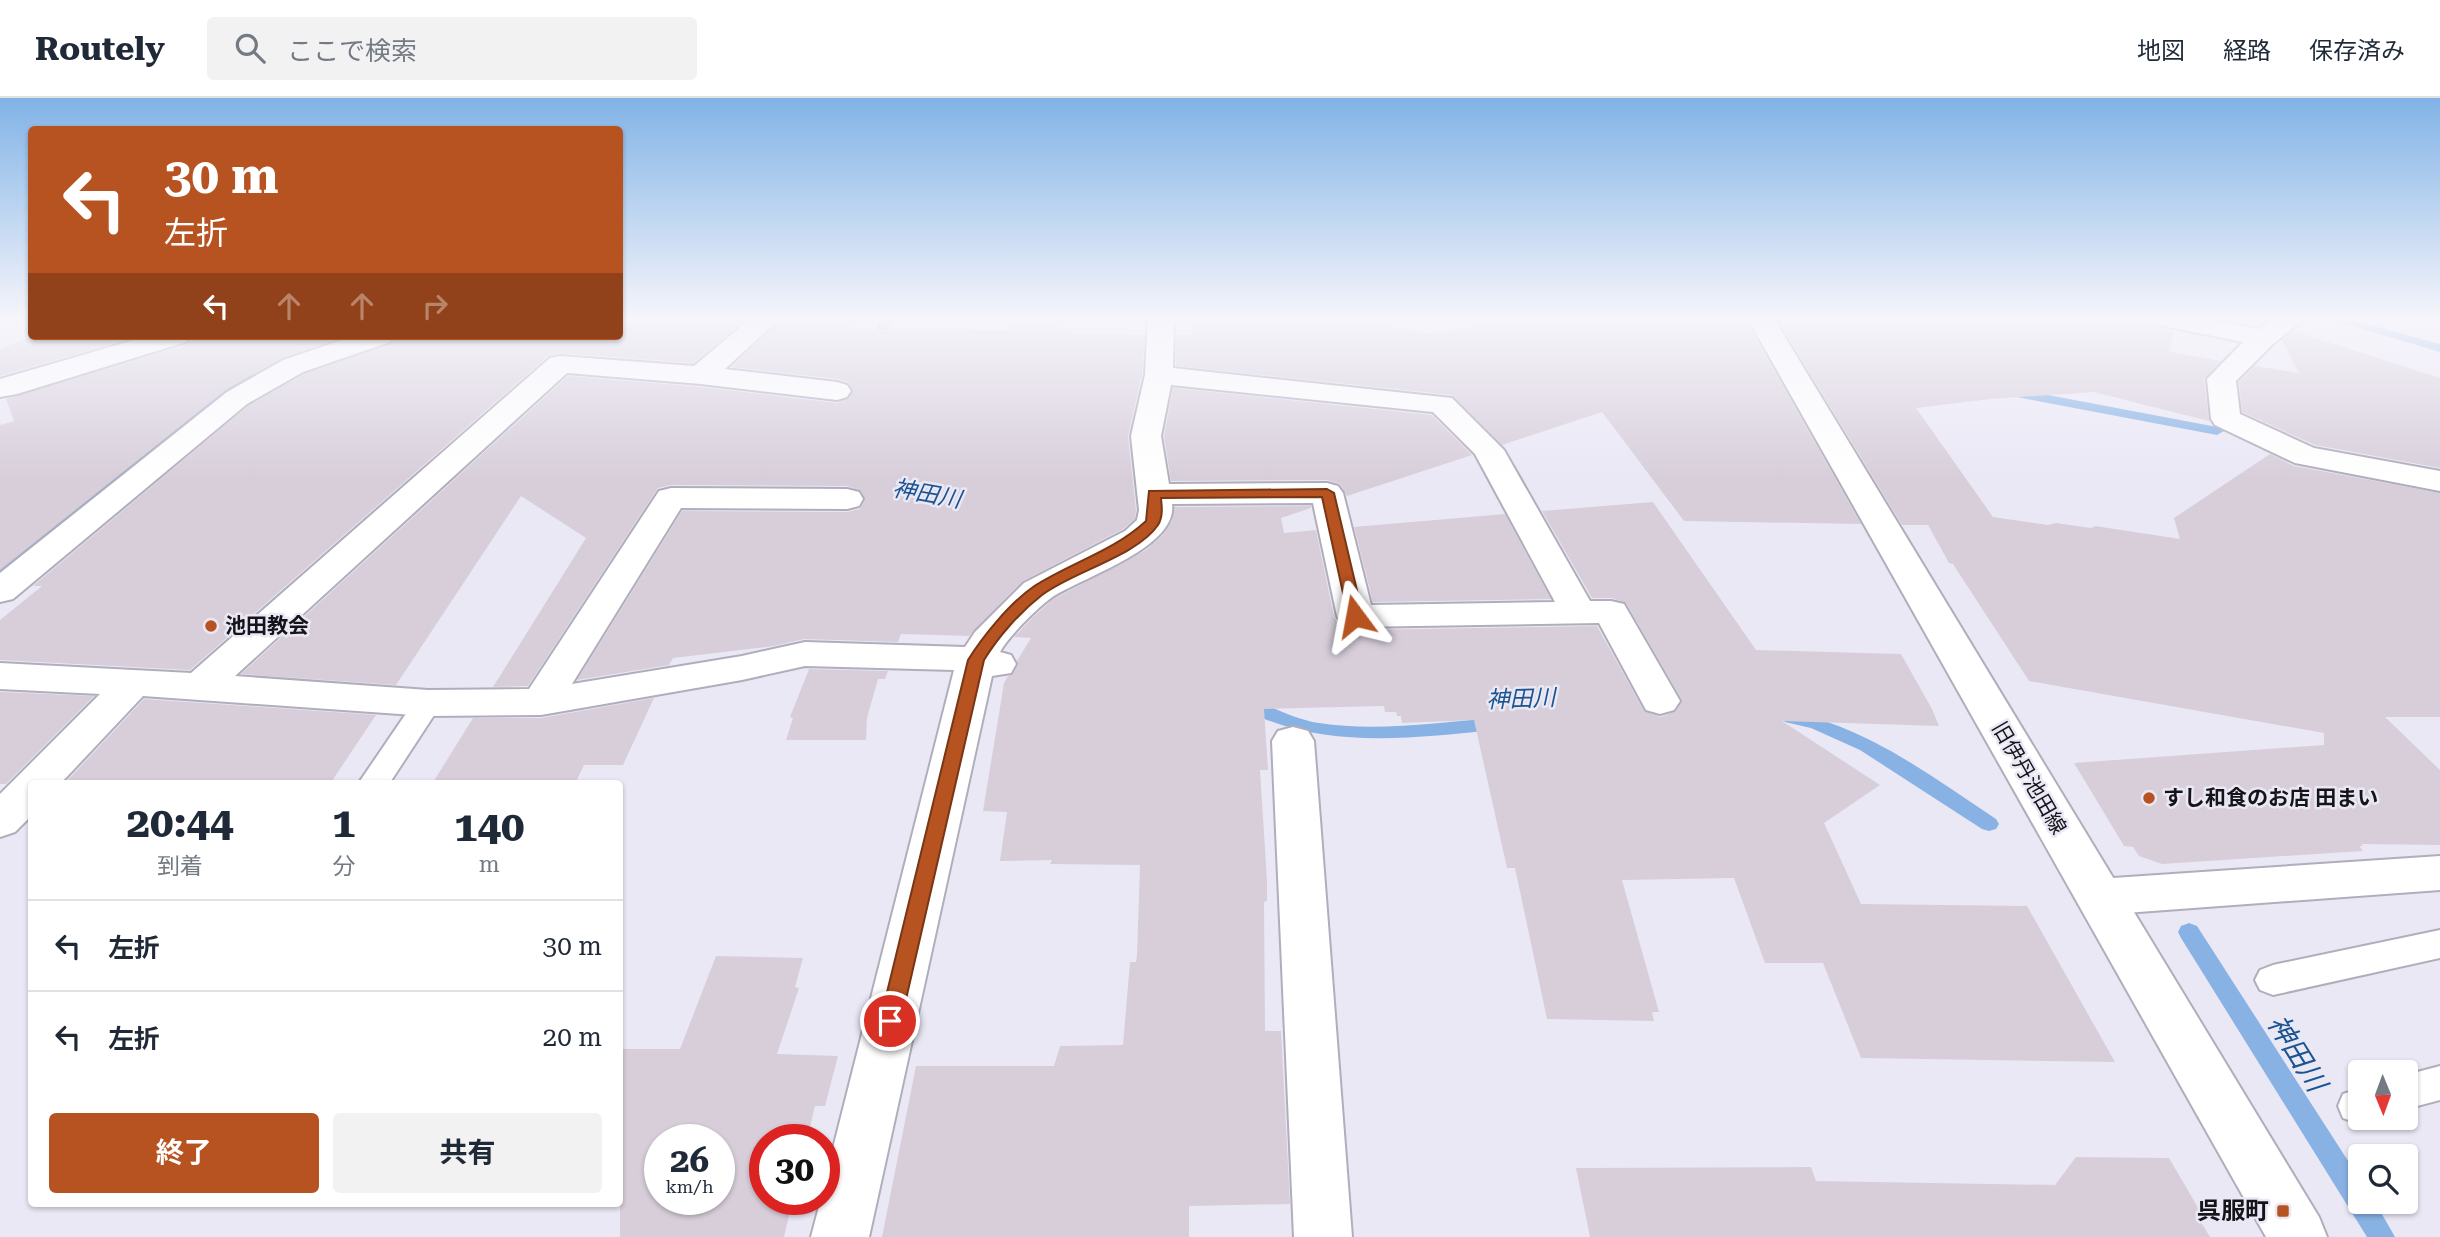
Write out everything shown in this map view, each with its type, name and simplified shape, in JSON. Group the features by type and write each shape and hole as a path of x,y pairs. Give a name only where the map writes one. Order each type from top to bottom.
{"street":[{"path":"0,388 59,372"},
{"path":"0,591 237,398 282,372"},
{"path":"200,686 551,372"},
{"path":"665,372 837,391"},
{"path":"701,375 704,372"},
{"name":"旧伊丹池田線","path":"1792,372 2298,1237"},
{"path":"2228,372 2221,379 2226,419 2306,456 2440,481"},
{"path":"840,1237 987,662 988,640 1037,592 1137,538 1153,523 1156,510 1146,436 1159,375 1442,404 1488,450 1579,613"},
{"path":"1154,494 1327,493 1355,616 1611,612 1660,701"},
{"path":"541,702 671,498 847,499"},
{"path":"0,676 200,686 428,703 541,702 743,668 805,654 945,657 987,662"},
{"path":"39,780 133,683"},
{"path":"1293,741 1323,1237"},
{"path":"0,821 28,792"},
{"path":"2098,897 2440,873"}],"lane":[{"path":"376,780 428,703"},
{"path":"2273,981 2440,944"},
{"path":"2418,1089 2440,1083"}],"building":[{"path":"96,372 257,372 226,390 0,570 0,425 14,421 6,399"},
{"path":"530,372 190,670 0,660 0,620 42,586 33,586 248,406 304,374"},
{"path":"777,372 1142,372 1128,436 1135,519 1123,529 1023,581 969,636 901,634 898,642 804,639 774,646 673,658 669,665 577,680 682,511 847,512 860,509 865,500 861,491 847,486 671,485 658,488 528,686 493,687 586,538 521,496 396,685 241,674 568,376 701,387 837,403 849,398 853,390 848,382"},
{"path":"1235,372 1775,372 1861,524 1684,521 1602,412 1502,445 1452,395"},
{"path":"1809,372 2210,372 2204,379 2209,421 2094,392 1990,399 1916,408 1993,517 2048,525 2056,523 2091,528 2095,526 2180,539 2174,518 2270,454 2294,466 2440,493 2440,717 2385,717 2440,770 2440,845 2361,844 2363,846 2359,846 2363,851 2162,864 2139,856 2133,847 2124,846 2074,763 2324,745 2324,733 2029,681 1953,564 1949,563 1928,525 1902,525"},
{"path":"2249,372 2422,372 2440,378 2440,468 2315,445 2242,412 2239,382"},
{"path":"1173,388 1432,415 1472,455 1347,496 1340,484 1327,480 1171,481 1164,436"},
{"path":"1653,502 1756,650 1901,654 1932,709 1939,726 1782,721 1880,785 1824,823 1861,904 2027,906 2115,1062 1861,1058 1823,963 1765,963 1734,878 1622,880 1659,1012 1652,1012 1654,1021 1547,1019 1515,868 1507,868 1474,720 1402,723 1401,716 1397,716 1396,712 1385,712 1384,706 1264,709 1268,770 1260,770 1267,880 1267,901 1264,902 1265,1031 1281,1031 1290,1204 1189,1206 1189,1237 882,1237 916,1066 1054,1066 1060,1046 1123,1045 1130,962 1136,962 1137,955 1140,865 1050,864 1052,860 1000,861 1007,812 983,811 1004,683 1008,676 1013,674 1018,665 1017,661 1031,638 1014,637 1033,617 1052,600 1146,550 1162,536 1172,521 1174,507 1311,506 1281,518 1284,533 1316,530 1334,617 1341,627 1355,630 1597,626 1644,711 1661,717 1676,711 1682,700 1626,603 1612,598 1592,598 1542,511"},
{"path":"1505,514 1551,599 1373,602 1354,527"},
{"path":"809,669 888,671 885,679 878,679 867,718 866,740 786,740 793,718 790,717"},
{"path":"0,692 94,696 6,784 0,784"},
{"path":"654,698 623,765 584,765 577,780 434,780 473,718 541,718"},
{"path":"144,699 376,715 333,780 68,780"},
{"path":"716,956 803,958 795,987 799,988 777,1054 838,1056 825,1106 815,1106 811,1124 749,1124 749,1215 789,1215 784,1237 620,1237 620,1207 623,1207 623,1049 680,1049"},
{"path":"2076,1157 2169,1158 2200,1211 2196,1214 2210,1237 1590,1237 1576,1168 1811,1167 1816,1181 2055,1185"}],"waterway":[{"path":"0,572 220,394 250,375"},
{"path":"2011,392 2217,431"},
{"name":"神田川","path":"1243,703 1299,724 1341,732 1408,731 1497,724"},
{"name":"神田川","path":"1791,718 1815,723 1866,745 1989,824"},
{"name":"神田川","path":"2189,932 2382,1237"}],"place":[{"name":"池田教会","path":"211,626"},
{"name":"すし和食のお店 田まい","path":"2149,798"},
{"name":"呉服町","path":"2283,1211"}],"route":[{"path":"890,1021 972,671 988,640 1046,584 1137,538 1153,523 1156,510 1154,494 1327,493 1355,616"}]}
